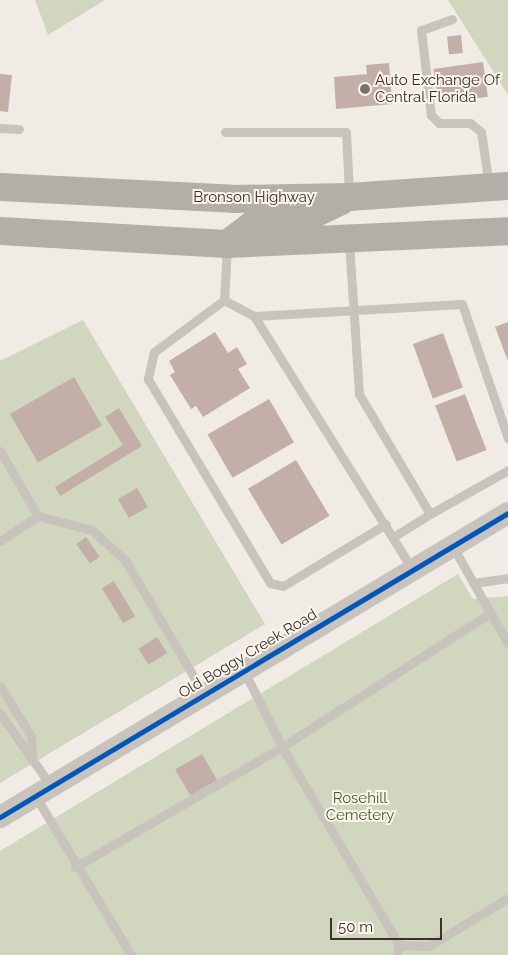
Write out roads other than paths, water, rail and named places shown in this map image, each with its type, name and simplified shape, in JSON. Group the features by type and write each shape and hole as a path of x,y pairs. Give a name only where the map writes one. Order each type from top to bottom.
{"highway":[{"name":"Bronson Highway","path":"0,187 140,197 349,197 498,186"},
{"path":"227,244 252,225 300,220 349,197"},
{"path":"0,231 227,244 349,241 508,230"}],"street":[{"name":"Old Boggy Creek Road","path":"0,817 508,513"}],"lane":[{"path":"452,19 421,30 431,115 439,123 470,123 482,132 498,186"},
{"path":"0,128 19,129"},
{"path":"226,132 346,132 349,197"},
{"path":"349,241 359,394 430,514"},
{"path":"224,300 227,244"},
{"path":"224,300 254,316 386,524 413,570"},
{"path":"224,300 154,352 148,379 270,583 283,586 386,524"},
{"path":"254,316 353,313 462,304 508,438"},
{"path":"0,451 38,516"},
{"path":"393,536 508,470"},
{"path":"0,540 38,516 77,523 112,544 126,560 204,695"},
{"path":"453,547 508,644"},
{"path":"473,583 508,578"},
{"path":"75,867 282,747 490,613"},
{"path":"244,671 282,747 399,944 397,955"},
{"path":"0,686 31,736 32,754 43,791 75,867 131,955"},
{"path":"0,713 22,748 32,754"},
{"path":"399,944 428,950 508,898"}],"place":[{"name":"Auto Exchange Of Central Florida","path":"365,89"}],"park label":[{"name":"Rosehill Cemetery","path":"360,806"}]}
